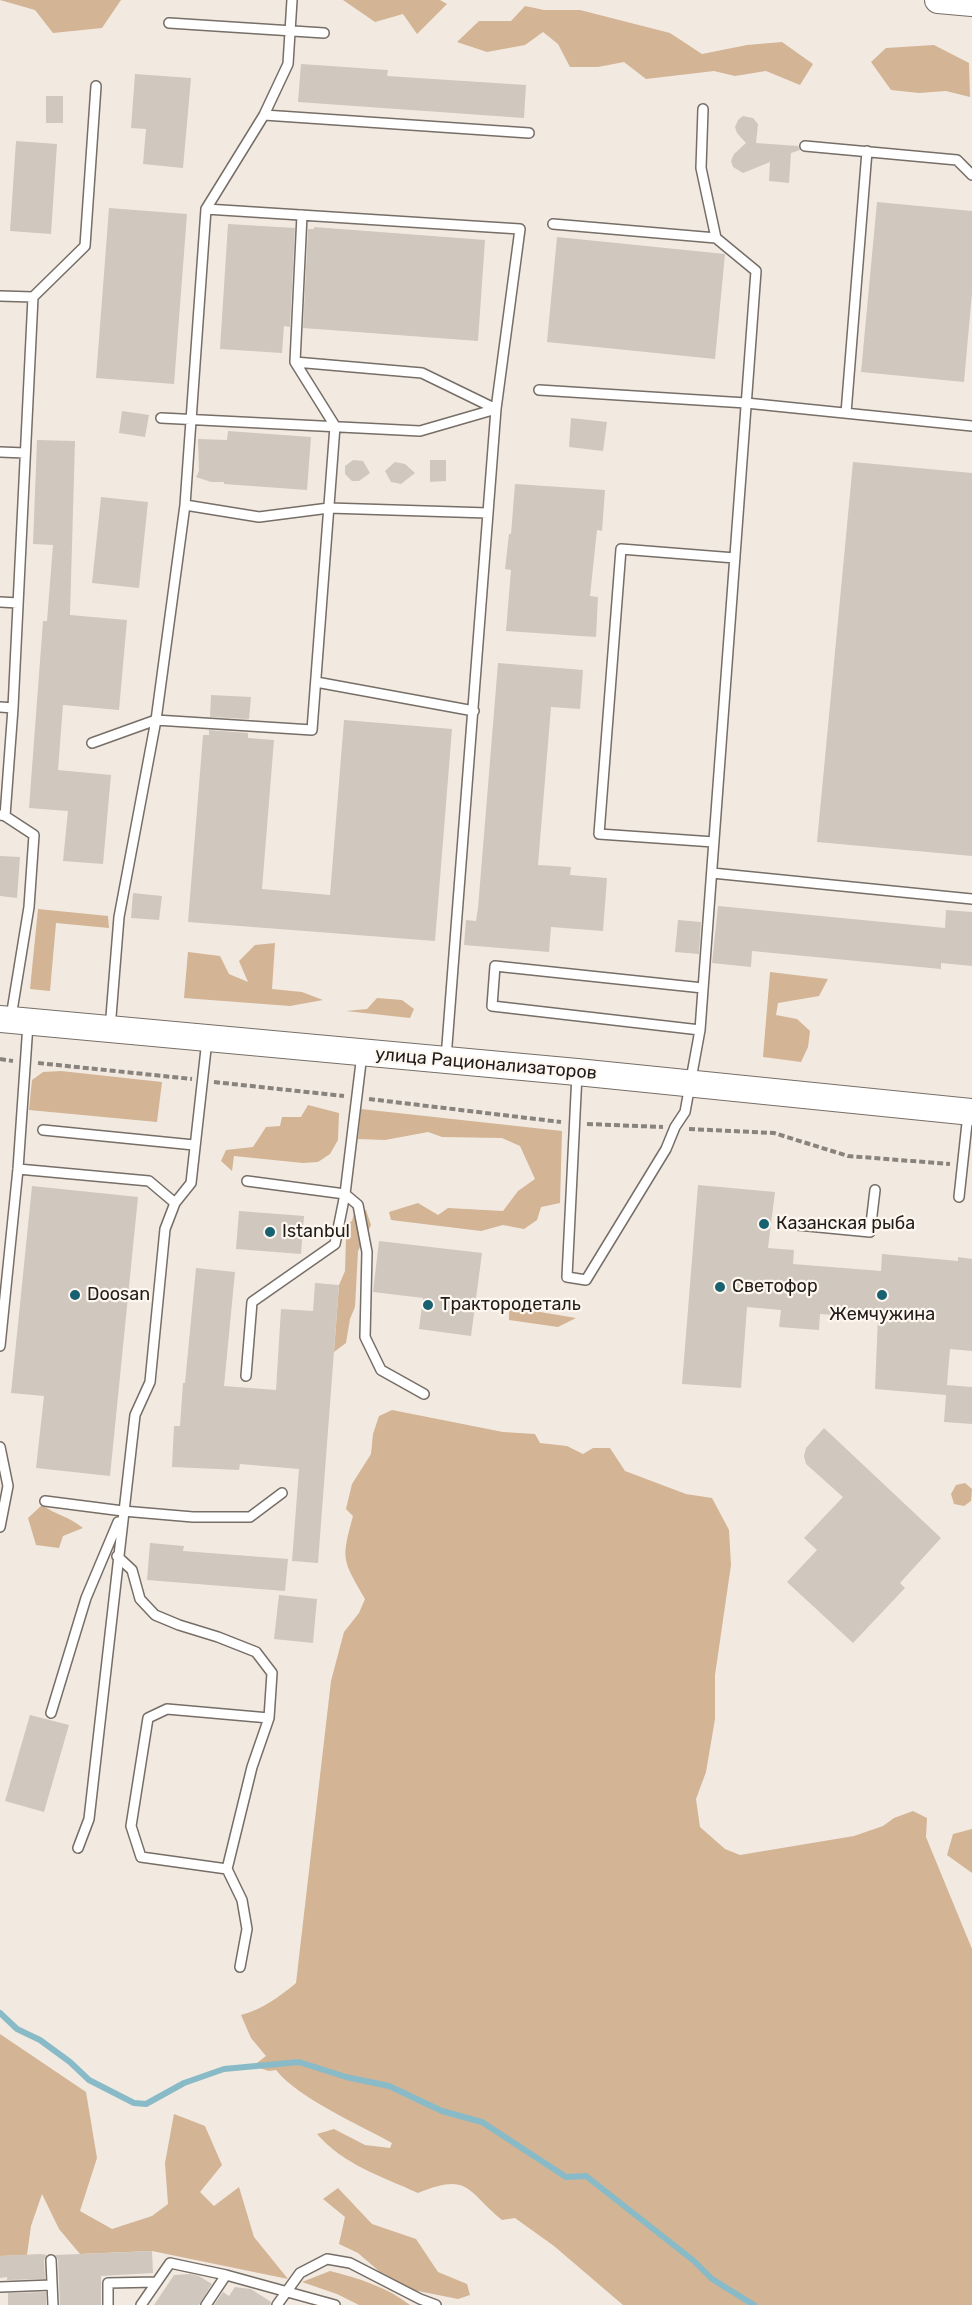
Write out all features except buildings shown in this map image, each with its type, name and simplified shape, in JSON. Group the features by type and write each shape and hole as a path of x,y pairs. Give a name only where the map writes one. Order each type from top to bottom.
{"main road":[{"path":"938,0 972,3"},
{"name":"улица Рационализаторов","path":"13,1020 577,1072 970,1112"}],"lane":[{"path":"110,1029 119,917 156,720 185,505 207,209 264,115 288,64 292,0"},
{"path":"169,23 324,33"},
{"path":"0,1346 18,1169 25,1062 13,1020 29,907 34,835 2,815 13,708 33,297 85,246 96,86"},
{"path":"704,109 701,168 716,238"},
{"path":"264,115 529,133"},
{"path":"806,146 957,160 972,175"},
{"path":"846,413 867,151"},
{"path":"207,209 520,229 496,409 446,1060"},
{"path":"92,743 156,720 312,730 334,426 295,362 302,215"},
{"path":"553,224 716,238 756,271 700,1030 684,1112 666,1149 586,1280 567,1277 577,1072"},
{"path":"0,296 33,297"},
{"path":"295,362 422,373 496,409"},
{"path":"539,390 746,403 972,426"},
{"path":"161,418 420,431 496,409"},
{"path":"0,452 26,453"},
{"path":"185,505 259,517 329,508 488,513"},
{"path":"714,842 599,834 621,549 735,558"},
{"path":"0,602 18,603"},
{"path":"316,682 474,711"},
{"path":"0,707 13,708"},
{"path":"712,873 972,899"},
{"path":"700,1030 492,1006 495,966 704,988"},
{"path":"78,1848 89,1819 117,1556 135,1415 150,1382 165,1228 175,1203 191,1183 207,1038"},
{"path":"246,1376 252,1302 335,1244 345,1194 362,1052"},
{"path":"959,1197 970,1112"},
{"path":"43,1130 194,1145"},
{"path":"18,1169 149,1181 175,1203"},
{"path":"247,1181 345,1194 358,1205 366,1252 365,1337 381,1370 424,1394"},
{"path":"787,1224 870,1232 875,1190"},
{"path":"0,1447 8,1486 0,1527"},
{"path":"45,1501 194,1517 250,1517 282,1493"},
{"path":"51,1713 86,1598 123,1511"},
{"path":"117,1556 132,1570 140,1599 155,1615 256,1652 272,1673 269,1718 252,1767 227,1869 242,1900 247,1929 240,1967"},
{"path":"227,1869 141,1857 131,1826 148,1718 167,1709 269,1718"},
{"path":"277,2305 300,2273 327,2259 350,2263 420,2300 436,2305"},
{"path":"51,2260 53,2305"},
{"path":"141,2305 170,2263 226,2275 335,2305"},
{"path":"206,2305 226,2275"},
{"path":"108,2305 108,2283 157,2282"},
{"path":"0,2287 52,2285"}],"path":[{"path":"0,1059 574,1123 774,1133 848,1156 962,1165"}],"shaded area":[{"path":"0,0 121,0 102,28 53,33 35,10"},
{"path":"343,0 440,0 447,4 417,34 403,14 375,22"},
{"path":"525,6 544,10 580,10 670,33 702,54 747,45 782,42 813,64 800,85 766,71 735,76 714,71 646,79 624,62 598,67 570,67 558,44 543,32 525,45 487,52 457,42 479,21 511,21"},
{"path":"934,45 969,63 970,97 946,91 919,93 891,90 871,62 886,48"},
{"path":"38,909 108,916 109,928 56,923 50,991 30,989"},
{"path":"275,943 272,989 302,992 323,1000 290,1006 184,998 188,952 220,956 229,974 248,982 239,961 255,945"},
{"path":"770,972 828,979 819,996 778,1003 776,1015 797,1019 810,1031 808,1047 801,1062 763,1057"},
{"path":"377,998 402,1000 414,1009 410,1018 346,1011 367,1009"},
{"path":"61,1071 162,1082 157,1122 29,1110 32,1080 43,1072"},
{"path":"308,1105 339,1113 338,1140 330,1154 318,1162 303,1163 234,1156 232,1171 221,1161 226,1150 253,1147 266,1127 280,1126 282,1117 301,1117"},
{"path":"361,1109 562,1131 560,1203 541,1207 537,1220 524,1229 503,1225 481,1231 391,1220 389,1212 418,1203 438,1215 448,1208 503,1211 518,1191 535,1179 520,1146 502,1138 442,1137 428,1132 385,1140 358,1139"},
{"path":"355,1209 366,1210 371,1225 358,1251 355,1307 350,1319 346,1343 334,1352 339,1285 345,1271 344,1226 352,1221"},
{"path":"527,1305 540,1312 576,1318 558,1327 509,1320 509,1309"},
{"path":"392,1410 503,1432 535,1434 540,1443 567,1446 583,1454 593,1448 610,1448 625,1471 686,1494 712,1498 729,1530 731,1565 715,1675 715,1719 706,1772 696,1799 700,1827 725,1849 740,1855 854,1836 883,1826 894,1818 913,1811 927,1818 926,1837 972,1949 972,2305 623,2305 554,2246 515,2218 502,2220 466,2188 448,2184 418,2193 351,2162 317,2134 334,2129 365,2145 390,2148 392,2143 314,2101 276,2070 269,2071 253,2066 266,2056 251,2038 241,2015 270,2002 296,1983 331,1681 344,1632 359,1613 365,1599 346,1559 345,1551 353,1516 346,1509 352,1484 371,1454 373,1434 379,1416"},
{"path":"965,1483 972,1489 971,1501 964,1506 954,1504 951,1494 956,1485"},
{"path":"42,1505 83,1528 63,1536 59,1548 36,1545 28,1518"},
{"path":"972,1829 972,1873 947,1855 953,1834"},
{"path":"0,2034 86,2092 97,2158 80,2211 112,2229 152,2216 168,2204 165,2163 174,2114 205,2126 222,2165 200,2192 214,2206 239,2187 254,2237 288,2279 152,2251 80,2254 59,2229 42,2194 31,2226 27,2255 0,2256"},
{"path":"338,2188 372,2224 416,2239 438,2272 467,2284 470,2295 458,2299 413,2290 380,2272 358,2253 339,2244 345,2217 323,2199"},
{"path":"330,2271 372,2284 410,2305 359,2305 337,2294 302,2282"}],"waterway":[{"path":"0,2013 17,2029 40,2040 70,2062 89,2080 134,2103 146,2104 184,2083 224,2069 299,2062 346,2077 389,2086 442,2111 482,2122 566,2177 586,2176 694,2261 712,2279 754,2305"}],"place":[{"name":"Казанская рыба","path":"764,1224"},
{"name":"Istanbul","path":"270,1232"},
{"name":"Светофор","path":"720,1287"},
{"name":"Doosan","path":"75,1295"},
{"name":"Жемчужина","path":"882,1295"},
{"name":"Трактородеталь","path":"428,1305"}]}
